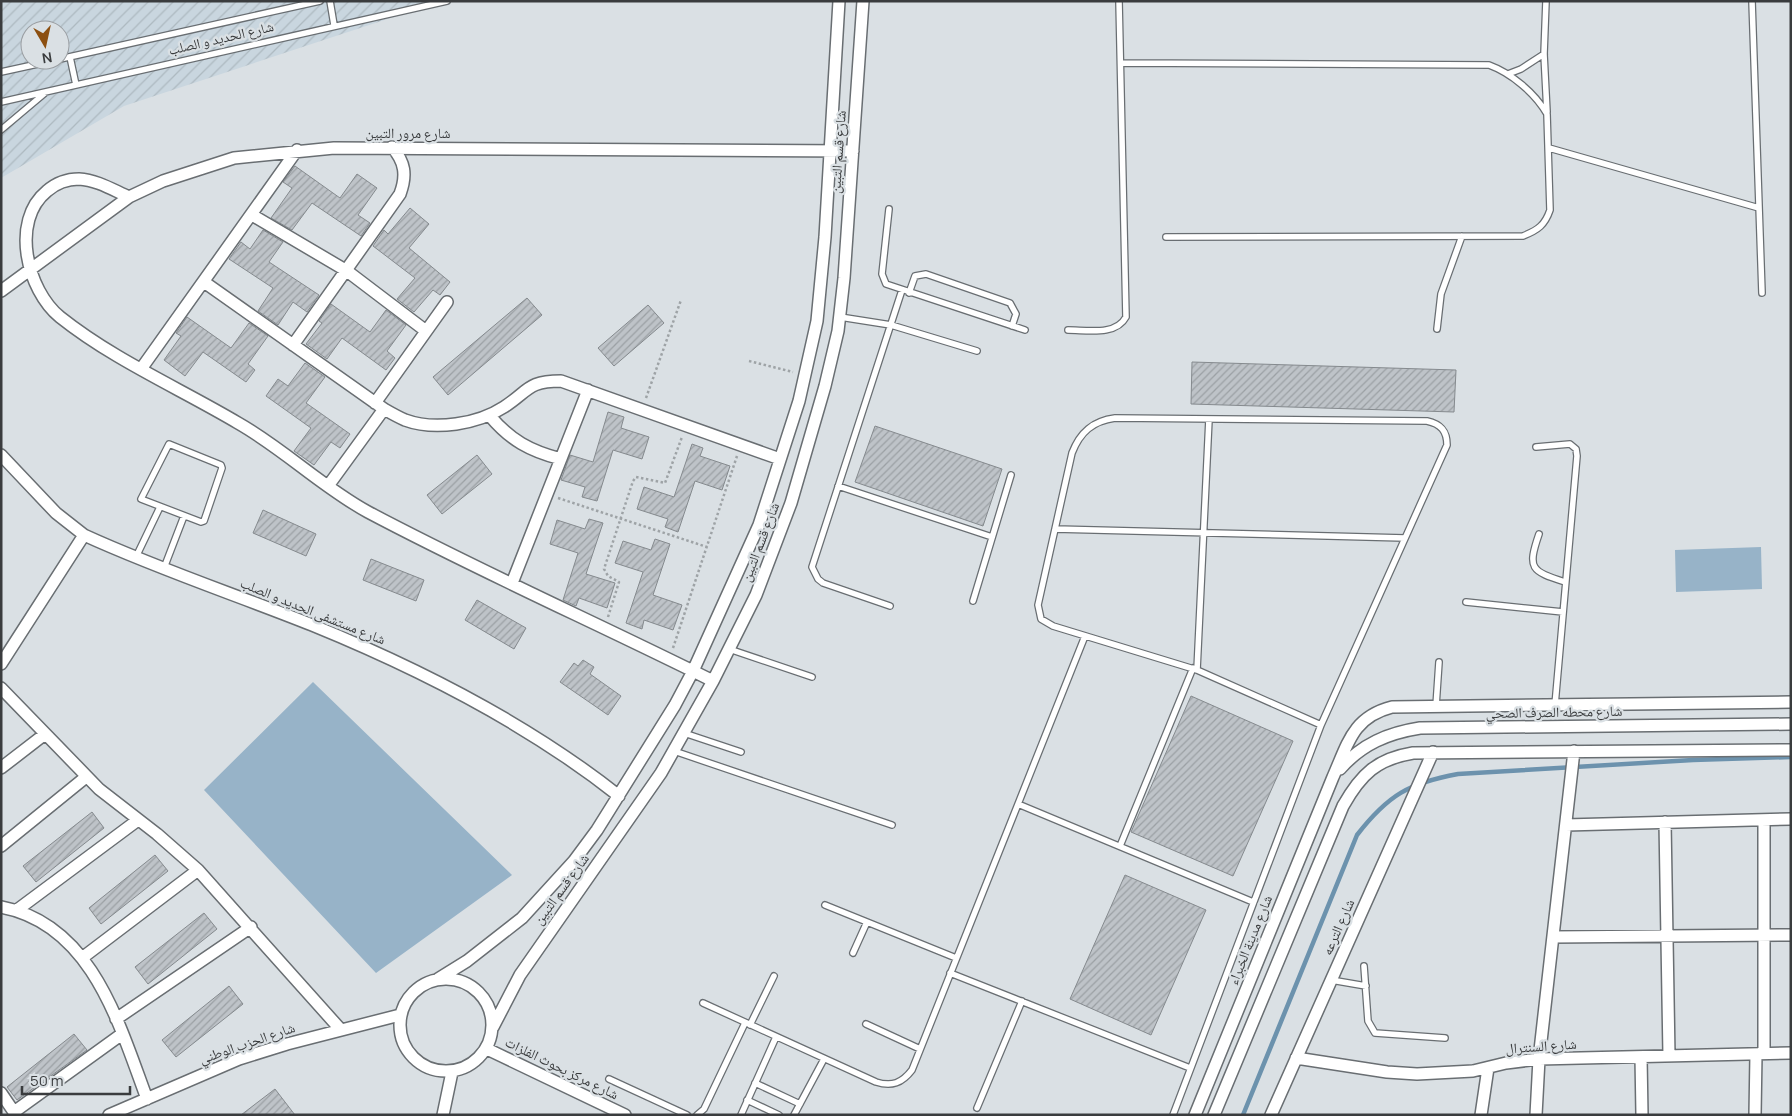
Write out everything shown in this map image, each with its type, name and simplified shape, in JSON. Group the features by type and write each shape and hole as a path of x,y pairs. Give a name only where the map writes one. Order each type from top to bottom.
{"street":[{"name":"شارع قسم التبين","path":"438,979 481,950 522,918 574,861 619,796 693,671 759,525 806,375 820,294 839,1"},
{"name":"شارع قسم التبين","path":"493,1026 520,975 637,810 674,751 714,681 756,595 791,503 826,386 840,317 863,1"},
{"name":"شارع مرور التبين","path":"1,291 129,197 172,178 234,158 297,150 392,147 853,151"},
{"path":"293,345 400,194 405,182 405,169 400,157 392,147"},
{"path":"141,368 297,150"},
{"path":"129,197 99,183 77,179 55,184 38,198 28,219 29,270 41,296 58,315 98,344 248,429 367,512 714,681"},
{"path":"252,215 347,271 426,332"},
{"path":"204,282 380,406 405,420 426,424 449,424 490,416 507,405 521,392 534,385 547,381 561,381 780,459"},
{"path":"328,486 447,302"},
{"path":"512,583 588,390"},
{"path":"490,416 504,433 521,445 539,454 561,459"},
{"name":"شارع مستشفى الحديد و الصلب","path":"1,455 56,513 84,534 136,557 385,656 456,690 527,733 619,796"},
{"path":"1,664 5,650 84,534"},
{"path":"1,688 86,777 198,870 251,927 341,1030"},
{"name":"شارع مدينة الخبراء","path":"1195,1115 1333,777 1354,730 1365,718 1378,711 1392,707 1791,702"},
{"name":"شارع محطه الصرف الصحي","path":"1333,777 1347,760 1369,744 1400,731 1420,728 1791,724"},
{"path":"1,768 45,734"},
{"path":"1214,1115 1320,858 1355,784 1373,767 1396,756 1433,752 1791,750"},
{"path":"1536,1115 1539,1059 1574,751"},
{"name":"شارع الترعه","path":"1271,1115 1433,752"},
{"path":"1,846 86,777"},
{"path":"1566,825 1791,819"},
{"path":"17,910 138,820"},
{"path":"1755,1115 1760,1054 1764,935 1764,820"},
{"path":"1665,822 1669,1056"},
{"path":"82,958 198,870"},
{"path":"1,907 17,910 51,926 82,958 96,979 116,1019 147,1099"},
{"path":"116,1019 251,927"},
{"path":"1553,937 1791,935"},
{"path":"438,979 458,980 477,990 489,1006 493,1026 487,1049 478,1060 466,1068 452,1072 434,1070 418,1063 406,1049 400,1032 400,1015 408,998 421,986 438,979"},
{"name":"شارع الحزب الوطني","path":"109,1115 239,1059 400,1015"},
{"path":"1,1093 15,1113 122,1034"},
{"name":"شارع مركز بحوث الفلزات","path":"487,1049 625,1115"},
{"name":"شارع السنترال","path":"1296,1058 1378,1071 1417,1074 1473,1071 1506,1063 1539,1059 1791,1053"},
{"path":"1641,1057 1642,1115"},
{"path":"1481,1115 1488,1068"},
{"path":"442,1115 452,1072"}],"lane":[{"name":"شارع الحديد و الصلب","path":"70,57 320,1"},
{"path":"330,1 334,25"},
{"name":"شارع الحديد و الصلب","path":"1,102 334,25 447,1"},
{"path":"1068,330 1115,328 1122,324 1126,317 1120,1"},
{"path":"1166,238 1523,236 1536,231 1546,223 1550,210 1544,54 1546,1"},
{"path":"1752,1 1762,293"},
{"path":"1508,74 1521,69 1544,54"},
{"path":"70,57 76,85"},
{"path":"1121,62 1476,63 1489,65 1508,74 1541,104 1547,114"},
{"path":"1,72 20,68"},
{"path":"1,130 46,92"},
{"path":"1549,148 1759,208"},
{"path":"889,209 883,280 886,284 1025,330"},
{"path":"1437,329 1439,300 1462,236"},
{"path":"909,293 915,276 926,274 1010,303 1016,314 1012,326"},
{"path":"890,606 823,583 814,574 813,562 902,290"},
{"path":"840,317 891,325 977,350"},
{"path":"1172,1115 1321,726 1447,445 1447,436 1443,428 1436,423 1115,418 1092,424 1076,442 1055,529 1038,612 1046,624 1195,669 1321,726"},
{"path":"1120,846 1195,669 1204,532 1208,419"},
{"path":"172,444 219,463 222,468 207,518 201,522 160,507 144,501 142,496 167,446 172,444"},
{"path":"1536,447 1570,444 1576,449 1555,705"},
{"path":"974,601 1011,475"},
{"path":"838,486 992,537"},
{"path":"136,557 160,507"},
{"path":"164,568 184,516"},
{"path":"1055,529 1405,538"},
{"path":"1539,534 1531,556 1532,563 1536,570 1546,576 1565,582"},
{"path":"1466,602 1563,612"},
{"path":"703,1003 824,1059 886,1085 897,1084 906,1078 912,1070 1085,636"},
{"path":"729,649 812,677"},
{"path":"1436,706 1439,662"},
{"path":"684,733 741,752"},
{"path":"674,751 892,825"},
{"path":"1018,804 1254,902"},
{"path":"825,905 956,958"},
{"path":"853,953 867,922"},
{"path":"1364,966 1368,1021 1375,1033 1445,1038"},
{"path":"950,973 1190,1068"},
{"path":"697,1115 704,1109 774,976"},
{"path":"1331,980 1366,986"},
{"path":"977,1108 1022,1001"},
{"path":"866,1024 920,1049"},
{"path":"741,1115 776,1037"},
{"path":"794,1115 824,1059"},
{"path":"609,1079 687,1115"},
{"path":"755,1083 800,1104"},
{"path":"747,1100 779,1115"}],"path":[{"path":"642,409 681,300"},
{"path":"749,360 806,375"},
{"path":"605,628 619,582 608,576 604,569 636,477 665,483 686,425"},
{"path":"670,659 741,446"},
{"path":"547,494 707,547"}],"shaded area":[{"path":"1,1 442,1 124,106 1,178"},
{"path":"1761,547 1762,589 1676,592 1675,550"},
{"path":"313,682 512,875 376,973 204,790"}],"building":[{"path":"295,166 340,198 357,174 377,188 358,215 370,223 361,236 312,203 292,230 271,218 292,188 283,182"},
{"path":"410,208 429,224 409,248 450,282 440,295 433,290 414,312 397,299 415,278 373,246 384,230 388,234"},
{"path":"263,230 283,242 269,262 319,295 307,312 293,302 278,325 258,311 273,288 229,259 241,242 250,249"},
{"path":"527,298 542,315 448,395 433,377"},
{"path":"331,304 370,332 386,310 406,325 387,351 395,358 386,370 342,338 327,359 306,344 322,323 319,321"},
{"path":"648,305 664,323 614,366 598,348"},
{"path":"187,317 231,348 249,323 268,336 248,364 255,370 246,382 203,352 185,376 164,360 181,336 176,333"},
{"path":"1192,362 1456,370 1454,412 1191,404"},
{"path":"305,363 325,377 306,403 350,434 340,448 331,442 314,465 294,451 311,428 266,396 278,379 288,386"},
{"path":"608,412 624,417 621,428 649,437 642,459 613,450 597,501 582,497 585,487 561,480 570,455 593,462"},
{"path":"875,426 1002,469 983,526 855,482"},
{"path":"692,444 703,448 700,456 730,466 722,490 695,481 678,532 665,527 668,519 637,509 644,487 674,497"},
{"path":"477,455 492,474 442,514 427,495"},
{"path":"263,510 316,534 306,556 253,533"},
{"path":"589,519 603,523 586,574 615,583 607,608 579,598 576,606 563,600 578,553 550,544 557,520 585,529"},
{"path":"655,539 670,544 653,595 682,605 673,630 644,620 642,629 626,623 643,572 615,563 623,541 651,550"},
{"path":"371,559 424,580 416,601 363,580"},
{"path":"477,600 526,628 514,649 465,620"},
{"path":"583,660 594,667 590,674 621,696 608,715 560,682 574,663 578,666"},
{"path":"1191,696 1293,741 1233,876 1131,832"},
{"path":"92,812 104,828 36,882 23,866"},
{"path":"155,855 168,871 101,924 89,908"},
{"path":"1125,875 1206,910 1151,1035 1070,999"},
{"path":"204,913 217,929 148,984 135,967"},
{"path":"229,986 243,1004 176,1057 162,1040"},
{"path":"74,1034 87,1050 17,1100 7,1087"},
{"path":"275,1089 295,1115 241,1115"}],"waterway":[{"path":"1243,1115 1357,835 1368,821 1390,800 1426,782 1458,774 1693,760 1791,757"}]}
